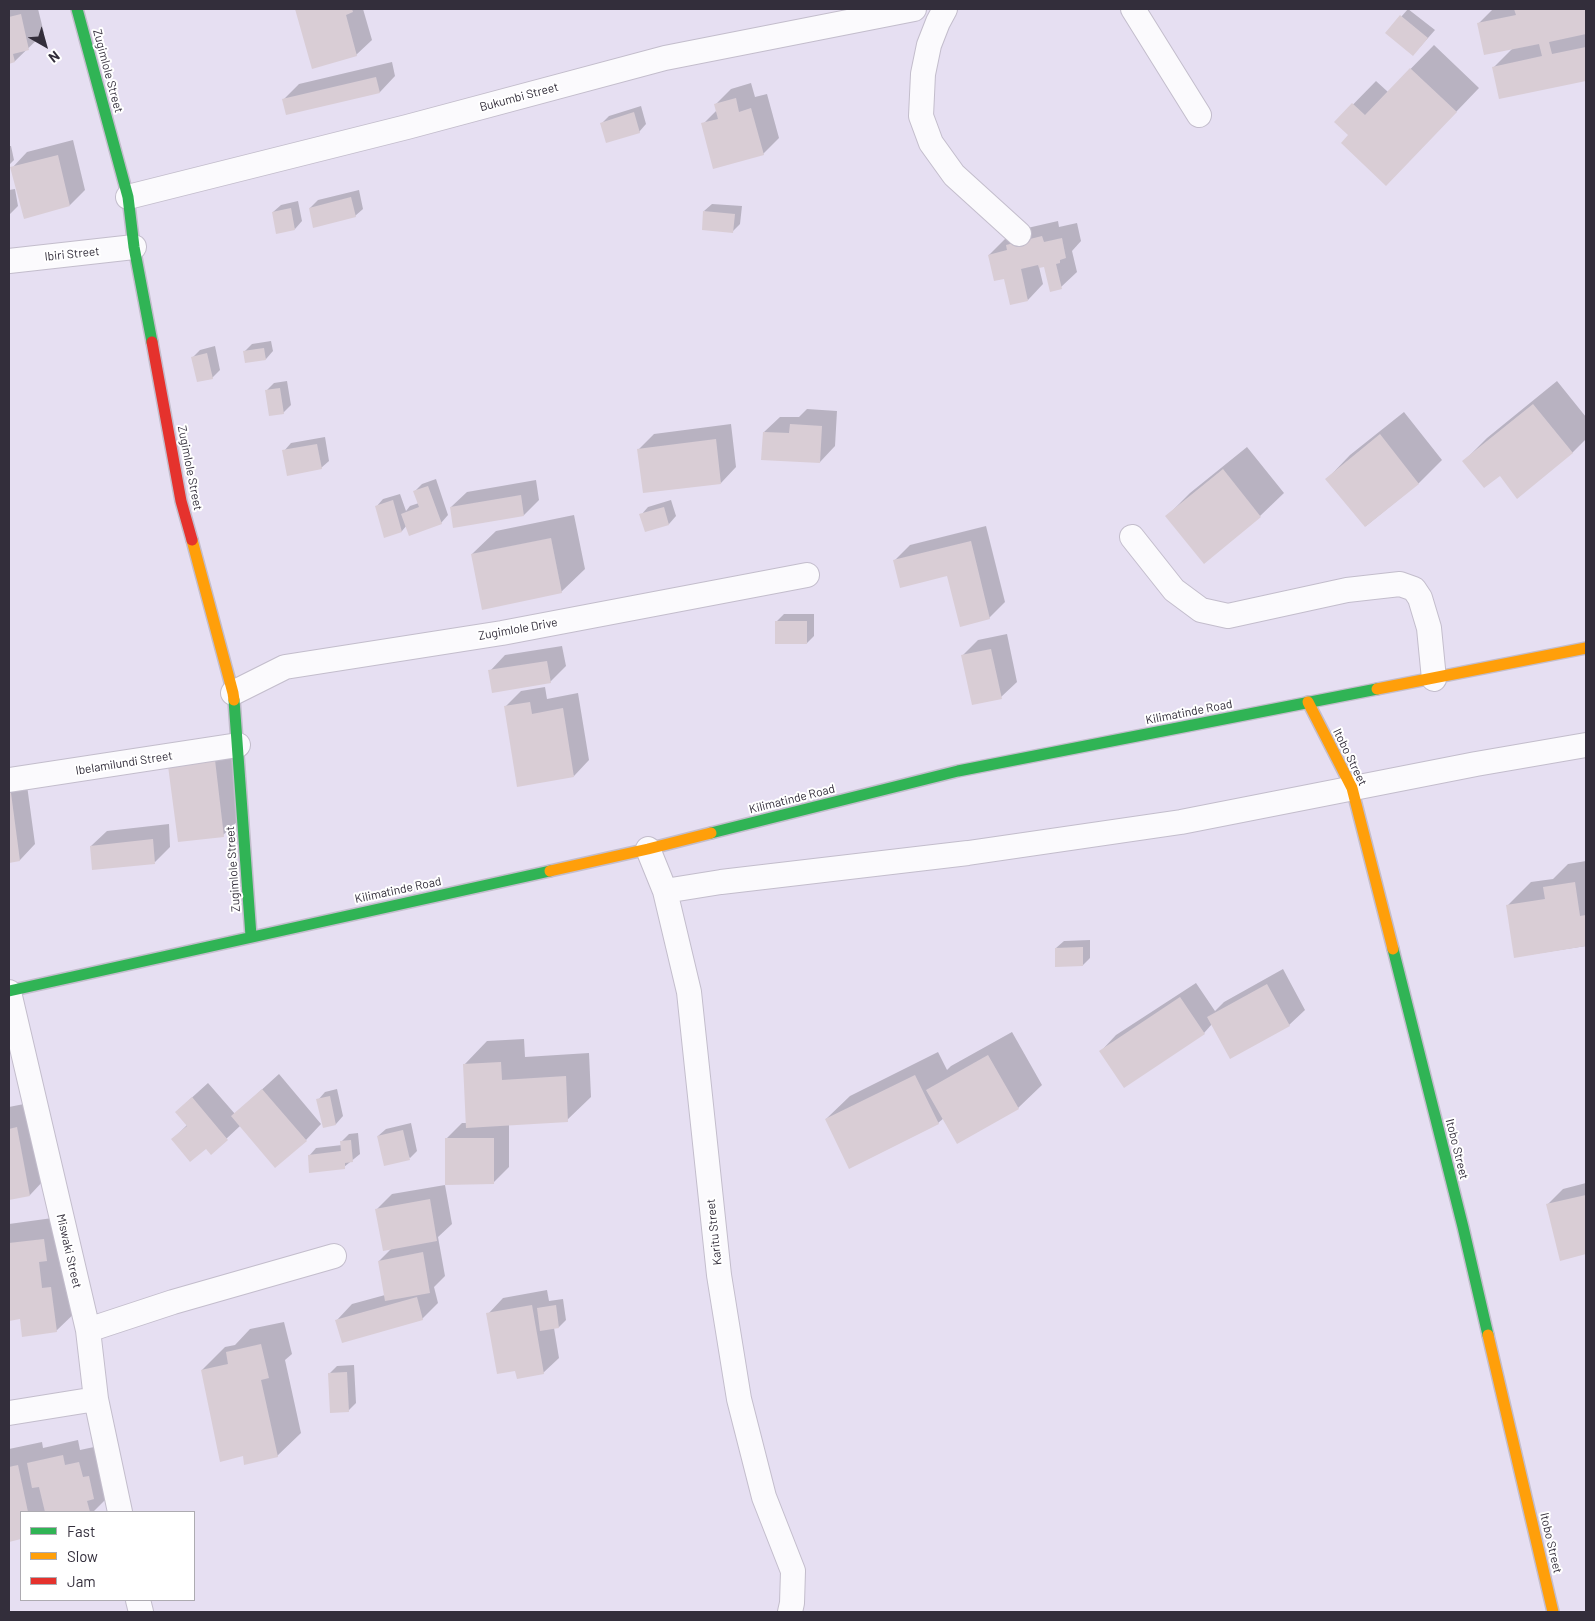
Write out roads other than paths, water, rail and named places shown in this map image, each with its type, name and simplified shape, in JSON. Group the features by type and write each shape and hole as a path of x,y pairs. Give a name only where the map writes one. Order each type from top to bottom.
{"street":[{"name":"Zugimlole Street","path":"77,9 128,197 134,247 181,500 233,693 251,936"},
{"name":"Bukumbi Street","path":"128,197 407,127 665,58 914,9"},
{"path":"945,9 929,46 922,74 921,116 930,143 954,175 1019,234"},
{"path":"1133,9 1199,115"},
{"name":"Ibiri Street","path":"9,261 134,247"},
{"path":"1132,537 1174,590 1201,610 1228,616 1347,590 1400,584 1414,589 1420,598 1429,628 1434,679"},
{"name":"Zugimlole Drive","path":"233,693 285,667 502,633 807,574"},
{"name":"Kilimatinde Road","path":"9,992 251,936 648,849 958,771 1586,648"},
{"name":"Itobo Street","path":"1308,702 1352,788 1463,1227 1553,1612"},
{"name":"Ibelamilundi Street","path":"9,780 238,745"},
{"path":"665,891 720,882 968,853 1181,822 1476,764 1586,745"},
{"name":"Karitu Street","path":"648,849 665,891 689,992 719,1275 739,1399 764,1496 793,1571 790,1612"},
{"name":"Miswaki Street","path":"9,992 88,1330 96,1398 120,1511"},
{"path":"88,1330 173,1302 334,1256"},
{"path":"9,1413 96,1398"}]}
